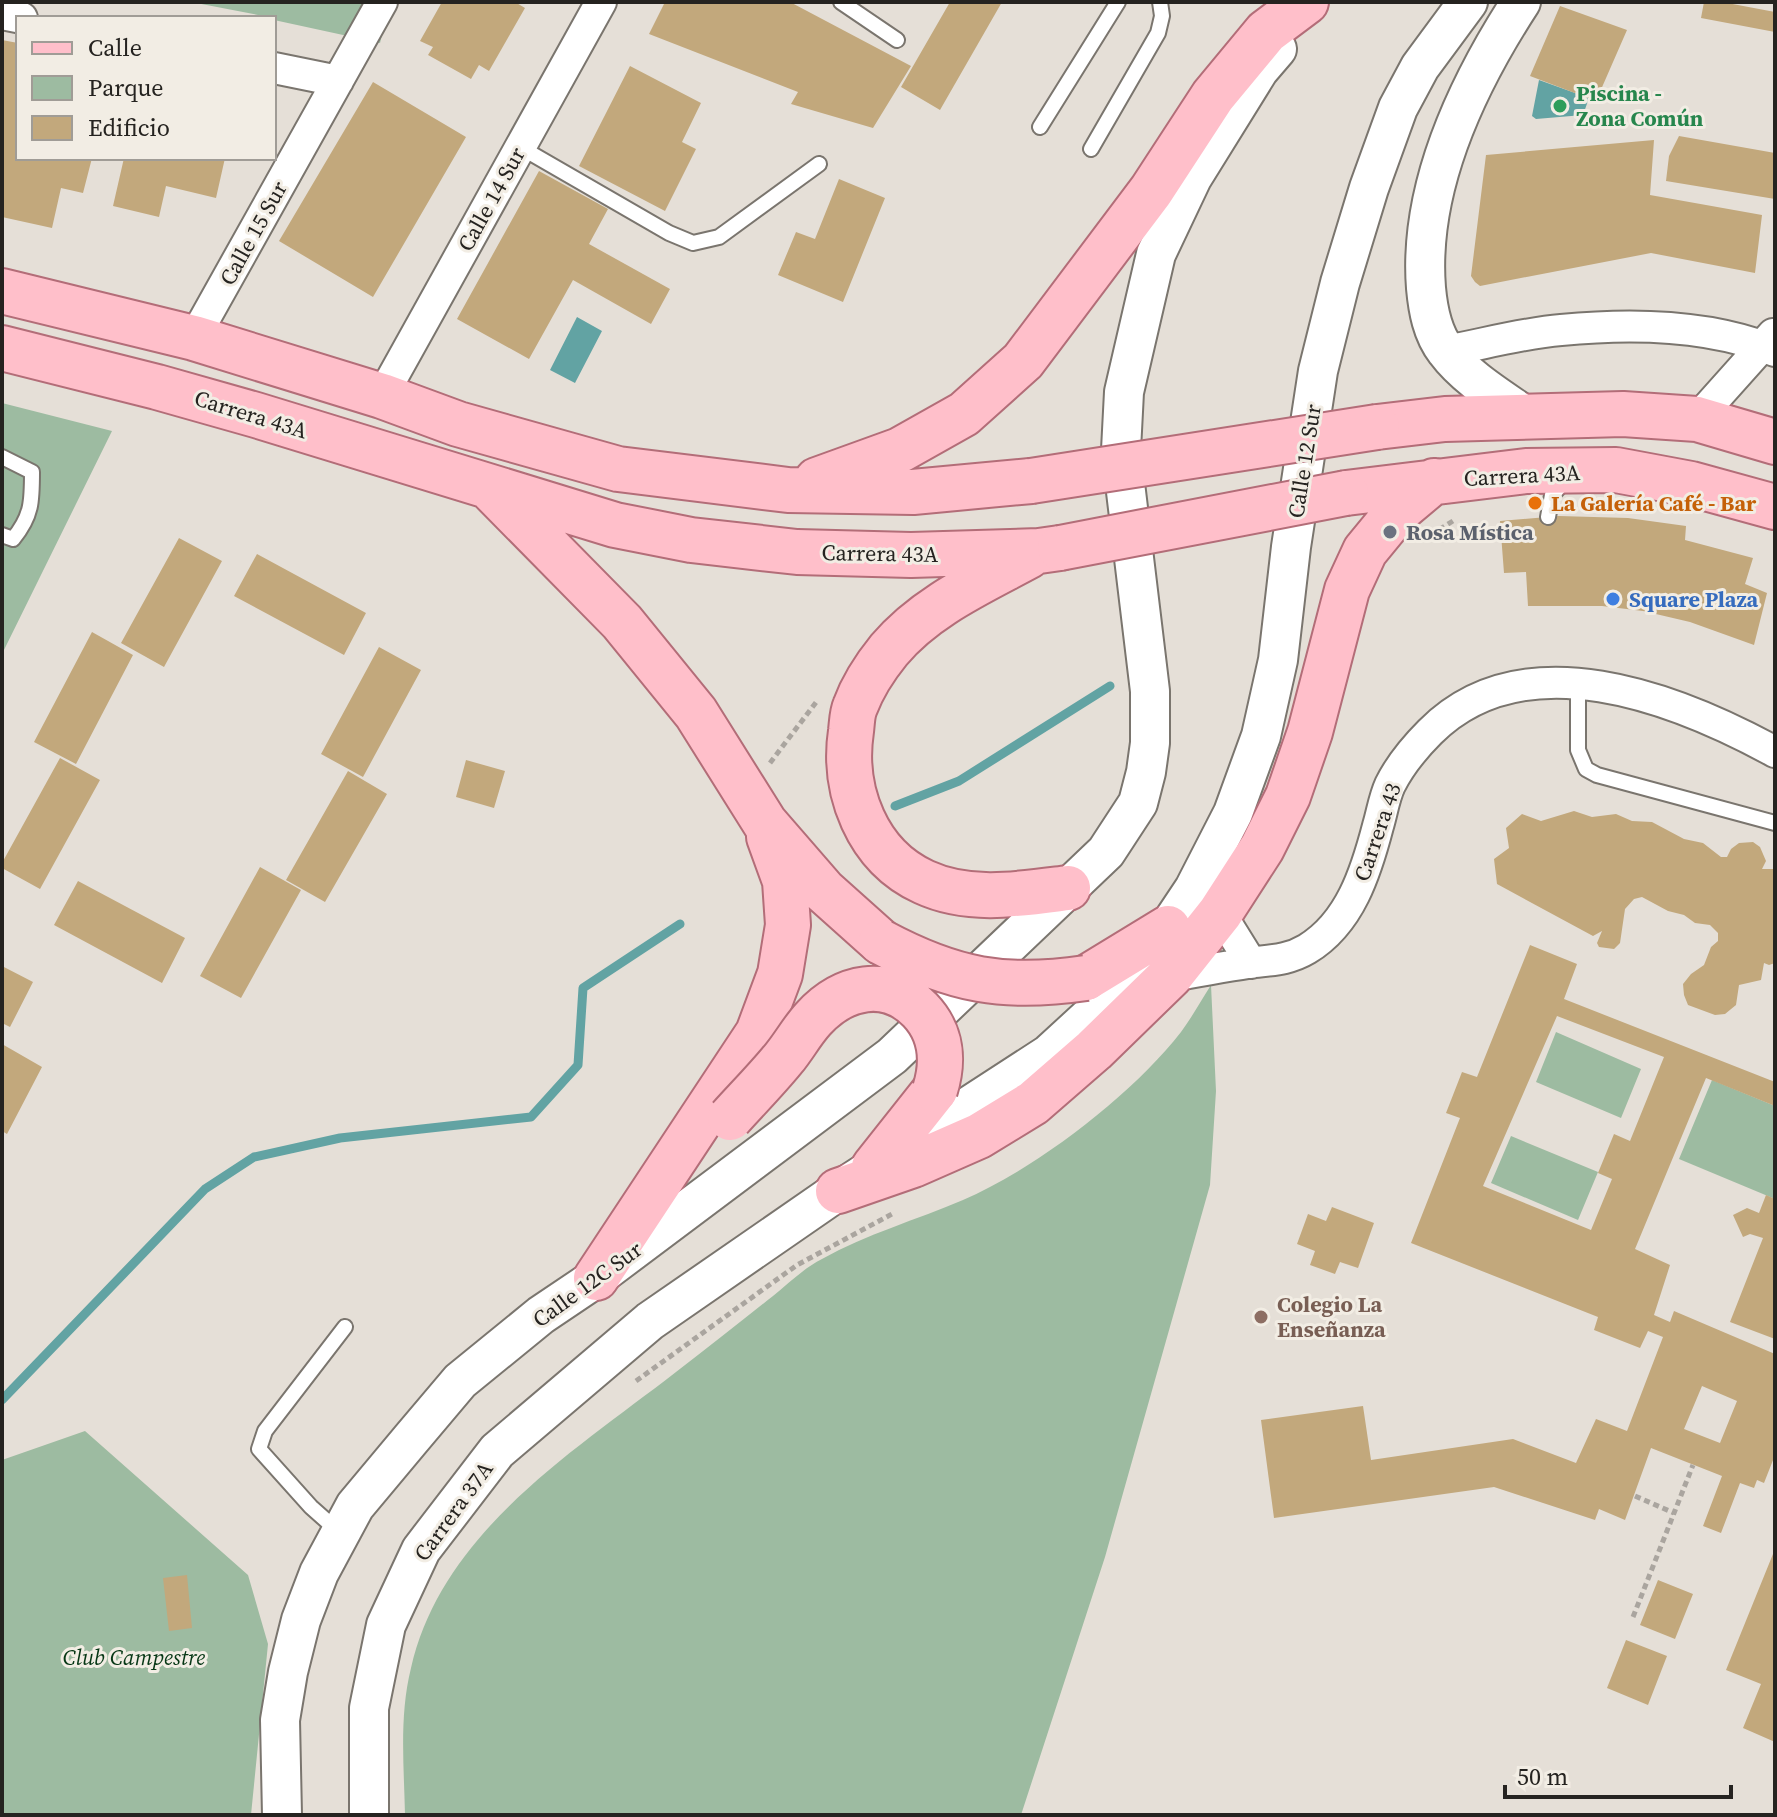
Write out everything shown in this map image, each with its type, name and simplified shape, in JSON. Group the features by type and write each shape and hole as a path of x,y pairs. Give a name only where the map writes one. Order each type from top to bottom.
{"main road":[{"path":"788,490 900,450 964,414 1023,361 1151,191 1213,96 1266,32 1306,2"},
{"path":"2,291 194,338 382,396 458,424 618,469 788,490 913,492 1031,481 1445,419 1623,414 1697,419 1775,442"},
{"name":"Carrera 43A","path":"2,348 157,387 615,525 797,552 911,555 1049,549 1346,493 1526,471 1616,470 1691,484 1775,507"},
{"path":"838,1191 913,1165 979,1136 1033,1103 1094,1050 1170,976 1220,913 1262,848 1288,796 1310,732 1347,590 1365,551 1397,512 1434,481"},
{"path":"487,486 622,622 696,713 765,823 824,891 881,942 919,962 959,976 1015,984 1043,984 1086,978 1168,928"},
{"path":"1049,549 953,597 913,627 889,650 854,708 847,754 854,799 873,838 896,867 927,884 971,895 1015,895 1068,888"},
{"path":"596,1278 758,1033 780,974 788,925 785,881 765,823"},
{"path":"635,1218 783,1059 814,1018 838,997 861,988 885,988 907,998 932,1025 941,1056 935,1090 924,1108 874,1167"}],"street":[{"name":"Calle 15 Sur","path":"194,338 382,2"},
{"name":"Calle 14 Sur","path":"382,396 601,2"},
{"path":"1068,888 1106,852 1125,825 1138,803 1146,772 1150,743 1150,691 1121,450 1124,392 1156,254 1192,178 1259,70 1317,2"},
{"name":"Calle 12 Sur","path":"1168,928 1194,889 1233,813 1261,736 1278,660 1291,547 1318,371 1340,283 1369,188 1398,108 1444,32 1468,2"},
{"path":"1475,81 1489,2"},
{"path":"1521,2 1475,81 1452,134 1435,188 1427,227 1424,265 1432,324 1446,351 1483,386 1527,417"},
{"path":"276,68 338,81"},
{"path":"1446,351 1560,330 1659,326 1771,343"},
{"path":"1697,419 1771,343"},
{"name":"Carrera 43","path":"1170,976 1279,961 1307,949 1330,931 1355,896 1370,858 1389,787 1410,752 1443,719 1471,702 1509,689 1556,682 1599,685 1652,698 1775,752"},
{"name":"Calle 12C Sur","path":"281,1803 280,1720 301,1620 315,1584 355,1506 460,1381 541,1315 596,1278 892,1056 1068,888"},
{"path":"1220,913 1251,963"},
{"path":"624,1367 650,1321 838,1191 1049,1054 1111,997 1168,928"},
{"name":"Carrera 37A","path":"369,1815 369,1708 386,1625 421,1550 497,1451 624,1367"}],"lane":[{"path":"841,2 897,40"},
{"path":"1040,127 1118,2"},
{"path":"1091,149 1158,33 1162,16 1160,2"},
{"path":"520,147 669,233 693,243 719,237 819,164"},
{"path":"2,457 32,472 32,494 27,523 13,539 2,535"},
{"path":"1548,517 1554,491 1566,480 1586,471"},
{"path":"1578,684 1578,750 1586,769 1597,775 1775,823"},
{"path":"339,1533 259,1449 265,1431 345,1327"}],"path":[{"path":"1422,542 1463,514"},
{"path":"624,1367 797,1265 902,1208"},
{"path":"1633,1617 1693,1465"},
{"path":"1635,1496 1674,1513"}],"green space":[{"path":"191,2 390,2 380,43 276,20 276,16"},
{"path":"2,403 112,431 2,654"},
{"path":"1211,985 1216,1091 1210,1185 1105,1557 1021,1815 405,1815 403,1741 407,1686 427,1620 451,1576 481,1536 516,1499 555,1465 809,1267 856,1242 992,1186 1081,1128 1161,1056"},
{"path":"1556,1032 1641,1069 1621,1118 1536,1082"},
{"path":"1712,1080 1775,1106 1775,1199 1679,1159"},
{"path":"1511,1136 1598,1172 1578,1220 1491,1183"},
{"name":"Club Campestre","path":"85,1431 248,1575 268,1644 251,1815 2,1815 2,1460"}],"water":[{"name":"Piscina - Zona Común","path":"1539,80 1589,98 1583,115 1536,119 1532,116"},
{"path":"577,317 602,331 575,383 550,370"}],"building":[{"path":"442,2 515,2 525,8 489,71 479,65 471,79 428,55 433,47 420,41"},
{"path":"665,2 790,2 911,66 873,128 791,104 798,92 649,34"},
{"path":"950,2 1002,2 940,110 901,87"},
{"path":"1704,2 1722,2 1775,12 1775,32 1701,18"},
{"path":"1560,6 1627,30 1596,101 1530,76"},
{"path":"2,40 16,43 16,160 91,160 83,193 61,188 52,228 2,217"},
{"path":"630,66 701,103 682,142 696,149 665,211 579,166"},
{"path":"373,82 466,137 373,297 279,241"},
{"path":"1679,136 1775,153 1775,199 1666,181 1669,156"},
{"path":"1654,140 1650,195 1762,215 1755,273 1651,253 1480,286 1475,282 1471,276 1486,155"},
{"path":"124,160 225,160 216,198 166,186 159,217 113,206"},
{"path":"539,171 608,209 589,244 670,289 651,324 573,280 529,359 457,319"},
{"path":"839,179 885,198 843,302 778,275 796,232 815,239"},
{"path":"1559,516 1628,518 1686,526 1685,540 1753,558 1745,584 1767,593 1754,645 1690,622 1643,611 1602,606 1528,606 1526,572 1504,573 1500,521"},
{"path":"179,538 222,561 164,667 121,643"},
{"path":"257,554 366,613 344,655 234,596"},
{"path":"92,632 133,655 76,764 34,742"},
{"path":"379,647 421,670 363,777 321,754"},
{"path":"60,758 100,780 40,889 2,868 2,863"},
{"path":"466,760 505,771 494,808 456,797"},
{"path":"348,771 387,794 325,902 286,880"},
{"path":"1574,811 1592,817 1616,814 1632,821 1652,822 1684,839 1703,843 1721,857 1727,857 1739,843 1753,842 1760,847 1766,861 1762,869 1775,869 1775,963 1764,963 1761,980 1739,985 1736,1005 1725,1014 1715,1015 1688,1005 1684,995 1683,984 1704,965 1711,947 1718,941 1718,933 1710,925 1695,923 1642,897 1634,899 1625,909 1620,943 1614,949 1599,947 1597,943 1602,931 1593,936 1497,884 1494,859 1509,848 1506,828 1522,814 1541,821"},
{"path":"260,867 301,890 241,998 200,976"},
{"path":"78,881 185,938 162,983 54,925"},
{"path":"1530,945 1577,964 1564,999 1775,1082 1775,1106 1706,1078 1635,1249 1670,1265 1654,1315 1670,1322 1674,1311 1775,1354 1775,1455 1764,1483 1757,1480 1754,1488 1740,1483 1721,1533 1703,1526 1722,1476 1651,1448 1625,1520 1599,1509 1595,1520 1494,1487 1274,1518 1261,1420 1363,1406 1371,1460 1513,1439 1576,1463 1596,1419 1627,1431 1663,1337 1648,1331 1640,1348 1594,1330 1598,1317 1411,1243 1460,1118 1446,1113 1462,1072 1477,1077","holes":["1557,1016 1664,1057 1630,1141 1614,1134 1598,1173 1612,1179 1591,1230 1483,1186","1702,1386 1737,1401 1720,1443 1684,1429"]},
{"path":"2,966 33,982 10,1027 2,1023"},
{"path":"2,1044 42,1067 7,1134 2,1131"},
{"path":"1766,1195 1775,1199 1775,1339 1730,1322 1763,1238 1750,1234 1743,1237 1733,1215 1747,1208 1759,1213"},
{"path":"1332,1207 1374,1223 1358,1268 1340,1262 1335,1274 1310,1265 1315,1251 1297,1244 1308,1214 1326,1221"},
{"path":"1775,1549 1775,1742 1743,1728 1761,1684 1726,1670"},
{"path":"187,1575 192,1628 169,1631 163,1578"},
{"path":"1658,1580 1693,1594 1675,1639 1640,1625"},
{"path":"1626,1640 1667,1656 1648,1705 1607,1688"}],"waterway":[{"path":"895,806 959,781 1110,686"},
{"path":"2,1400 205,1189 254,1157 340,1138 531,1117 578,1065 583,988 680,924"}],"place":[{"name":"Piscina - Zona Común","path":"1560,106"},
{"name":"La Galería Café - Bar","path":"1535,503"},
{"name":"Rosa Mística","path":"1390,532"},
{"name":"Square Plaza","path":"1613,599"},
{"name":"Colegio La Enseñanza","path":"1261,1317"}]}
